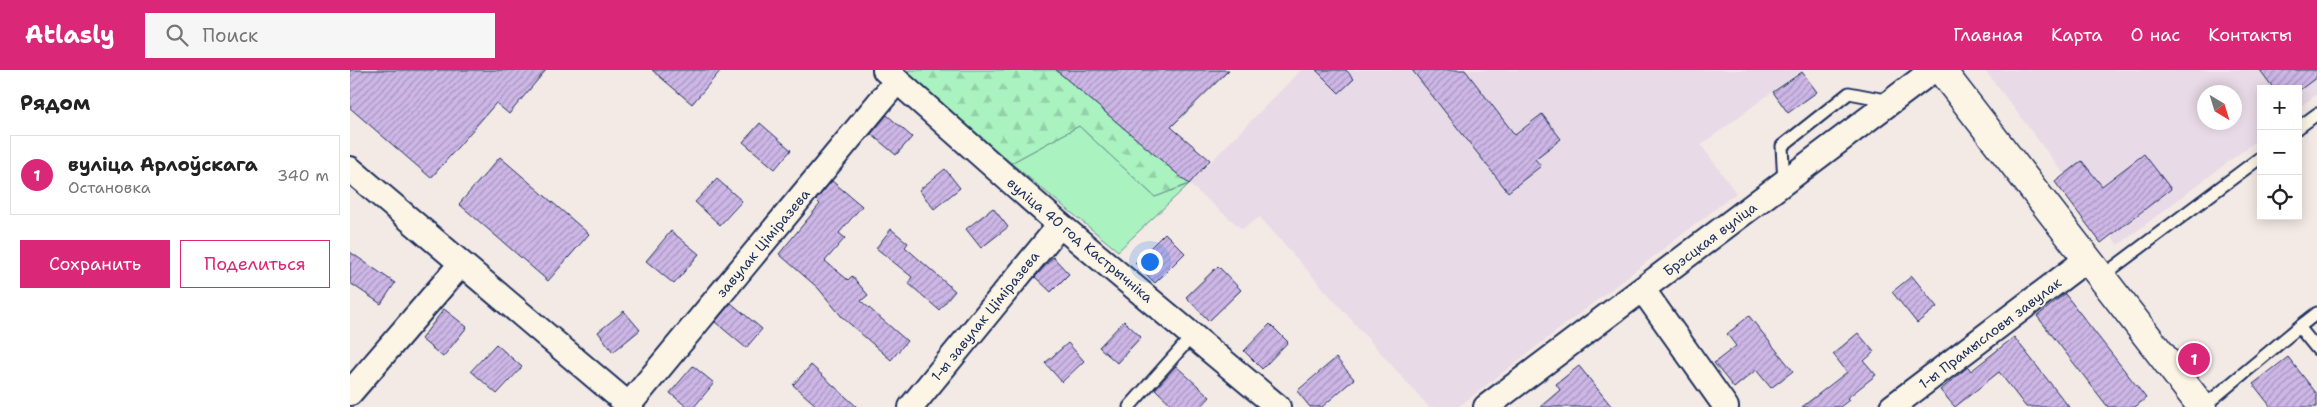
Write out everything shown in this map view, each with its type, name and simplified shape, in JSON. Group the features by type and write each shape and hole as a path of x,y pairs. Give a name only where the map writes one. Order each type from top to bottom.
{"street":[{"name":"Брэсцкая вуліца","path":"1486,407 1933,70"},
{"path":"1941,70 2202,407"},
{"name":"вуліца 40 год Кастрычніка","path":"891,75 1060,225 1278,407"},
{"name":"завулак Ціміразева","path":"350,169 629,406 891,75"},
{"name":"1-ы завулак Ціміразева","path":"911,407 1060,225"},
{"path":"350,393 462,264"},
{"name":"1-ы Прамысловы завулак","path":"1892,407 2094,268"},
{"path":"1643,290 1726,407"}],"lane":[{"path":"1784,183 1782,146 1849,93 1892,101"},
{"path":"2302,125 2317,114"},
{"path":"2094,268 2257,160"},
{"path":"2202,407 2317,313"},
{"path":"2299,327 2317,349"},
{"path":"1129,407 1193,336"}],"shaded area":[{"path":"1301,70 1801,70 1701,145 1736,193 1458,407 1429,407 1260,217 1242,229 1189,184"},
{"path":"1985,70 2317,70 2317,94 2302,105 2302,85 2257,85 2257,140 2118,245"}],"green space":[{"path":"905,70 1056,70 1189,184 1155,197 1079,126 1011,163"},
{"path":"1079,126 1155,197 1189,184 1118,251 1011,163"}],"building":[{"path":"350,70 546,70 509,114 496,103 431,178 350,108"},
{"path":"652,70 721,70 692,104"},
{"path":"1056,70 1229,70 1171,127 1210,160 1189,184"},
{"path":"1316,70 1346,70 1354,79 1339,93"},
{"path":"1412,70 1465,70 1515,135 1542,114 1561,139 1535,159 1541,166 1508,192"},
{"path":"2260,70 2317,70 2317,77 2302,88 2302,85 2271,85"},
{"path":"1802,72 1817,92 1788,113 1773,92"},
{"path":"887,115 912,137 896,155 871,134"},
{"path":"760,123 791,150 775,169 743,142"},
{"path":"2144,154 2171,189 2101,243 2055,182 2082,161 2102,186"},
{"path":"500,157 589,234 548,281 459,204"},
{"path":"945,169 960,188 934,209 919,190"},
{"path":"717,179 742,201 720,225 695,202"},
{"path":"832,181 862,206 839,233 845,238 825,261 848,280 852,276 868,295 861,301 907,341 891,360 842,317 818,288 779,254 820,204 816,200"},
{"path":"993,208 1008,227 981,248 966,229"},
{"path":"891,229 908,243 905,247 955,291 939,310 908,283 912,277 876,248"},
{"path":"671,231 699,254 674,284 646,261"},
{"path":"1165,233 1185,253 1155,283 1135,263"},
{"path":"350,252 395,283 381,304 350,283"},
{"path":"1053,257 1069,274 1051,292 1035,277"},
{"path":"1218,266 1241,290 1209,321 1186,297"},
{"path":"1912,276 1937,307 1917,323 1892,292"},
{"path":"2065,294 2146,398 2135,407 2108,407 2037,316"},
{"path":"731,303 762,329 746,348 715,322"},
{"path":"444,309 467,327 443,357 421,339"},
{"path":"624,311 640,330 613,352 598,332"},
{"path":"1749,316 1793,371 1771,388 1756,370 1734,388 1714,363 1736,346 1727,334"},
{"path":"1124,321 1141,337 1117,363 1099,347"},
{"path":"1270,324 1288,342 1262,369 1244,351"},
{"path":"1858,333 1874,352 1864,361 1876,375 1847,398 1849,400 1840,407 1802,407 1847,372 1833,354"},
{"path":"2014,337 2069,407 2026,407 1999,372 1955,407 1940,390 1968,367 1971,371"},
{"path":"1068,343 1084,361 1062,382 1045,363"},
{"path":"496,344 522,367 497,394 471,371"},
{"path":"2288,357 2317,394 2317,407 2271,407 2253,384"},
{"path":"1336,358 1354,379 1322,407 1310,407 1297,391"},
{"path":"811,365 857,407 818,407 793,385"},
{"path":"693,366 714,383 694,407 687,407 670,393"},
{"path":"1176,366 1210,397 1201,407 1174,407 1155,389"},
{"path":"1579,366 1612,407 1540,407 1560,390 1556,384"}],"place":[{"name":"вуліца Арлоўскага","path":"2194,359"}]}
